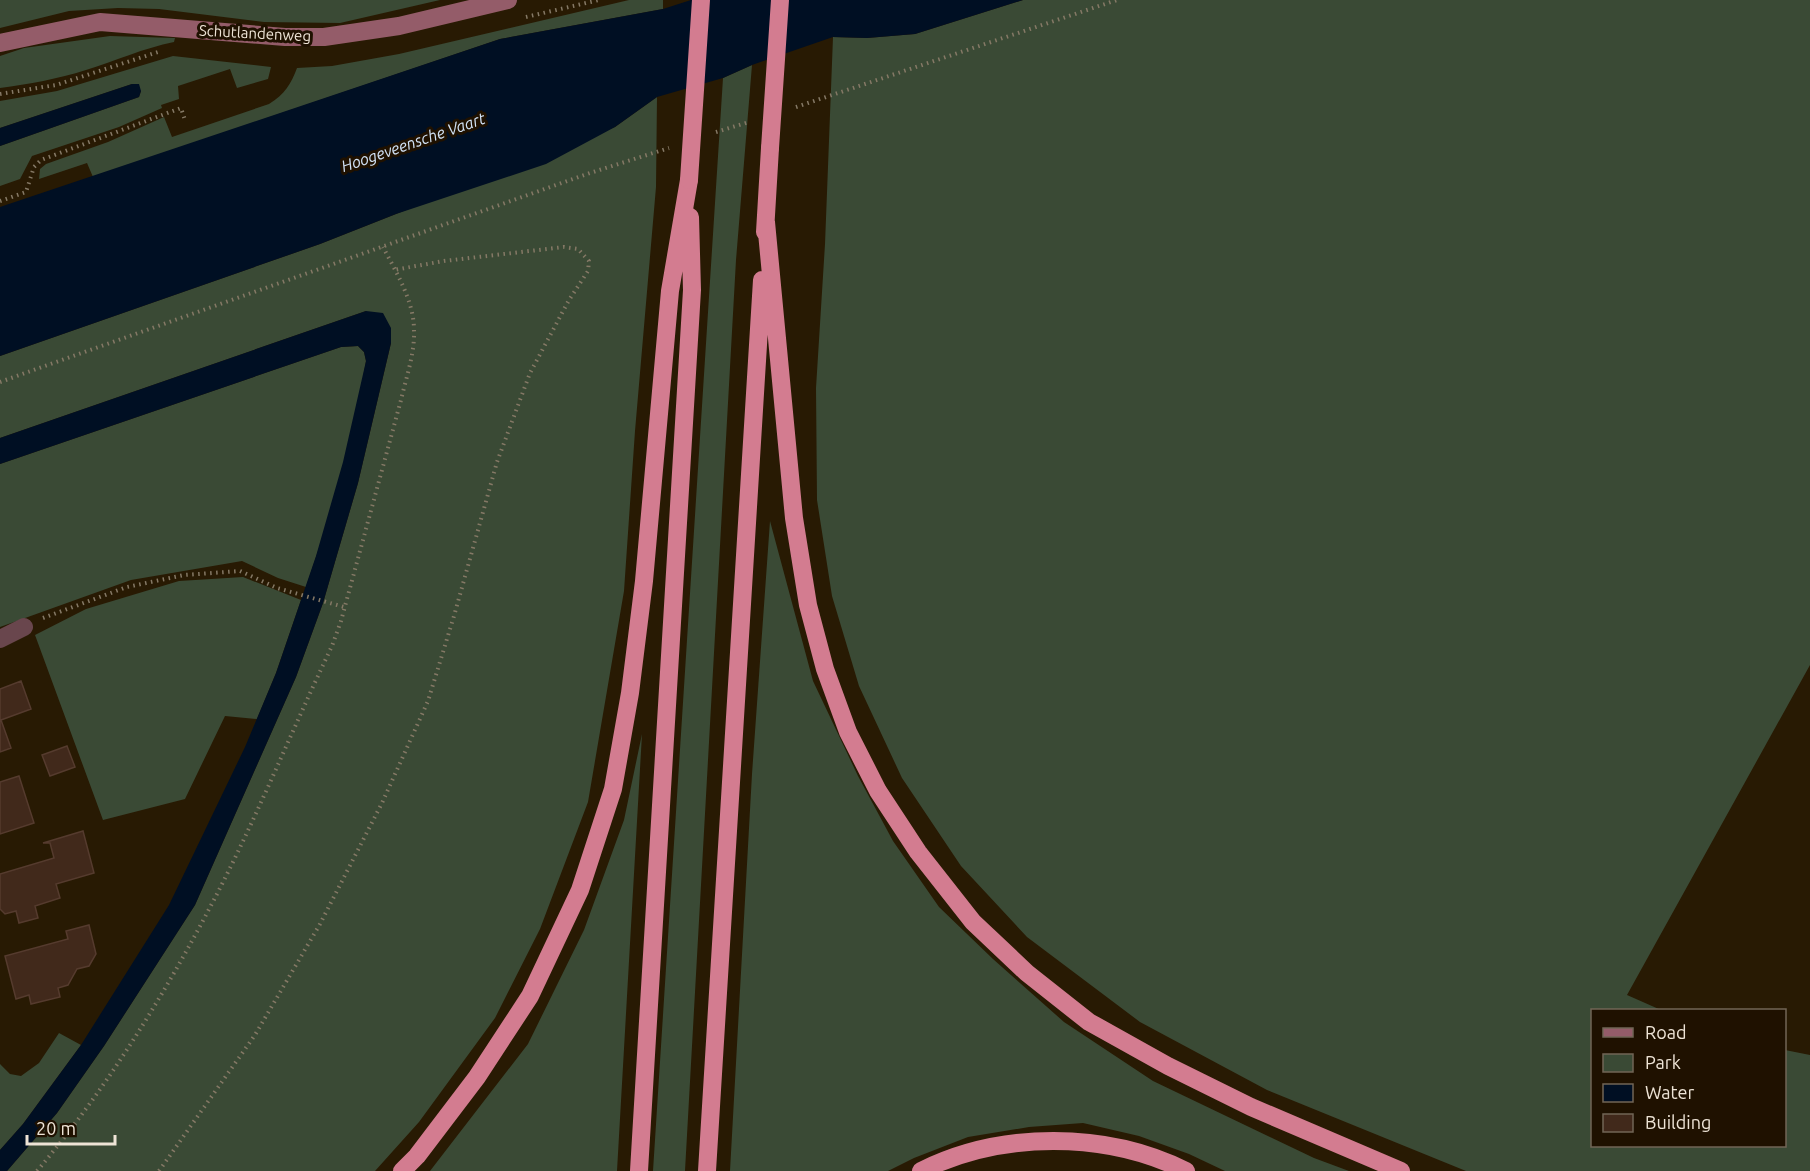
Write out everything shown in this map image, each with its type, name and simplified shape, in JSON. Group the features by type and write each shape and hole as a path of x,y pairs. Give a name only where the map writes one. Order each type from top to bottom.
{"highway":[{"path":"639,1171 692,302 689,180 701,0"},
{"path":"707,1171 780,0"},
{"path":"402,1171 417,1156 477,1077 530,996 580,890 613,789 630,693 644,581 670,291 689,180"},
{"path":"766,222 794,518 808,605 825,669 848,732 878,791 918,852 973,922 1027,973 1089,1022 1168,1066 1251,1107 1401,1171"},
{"path":"921,1171 941,1161 999,1145 1067,1140 1128,1149 1186,1171"}],"street":[{"name":"Schutlandenweg","path":"0,43 100,22 285,37 324,37 399,26 508,0"},
{"path":"0,639 24,627"}],"path":[{"path":"0,201 26,192 34,167 41,160 181,108 185,120"},
{"path":"0,382 383,247 409,303 414,330 410,364 385,464 332,646 207,913 135,1036 70,1131 37,1171"},
{"path":"159,1171 255,1035 320,924 382,803 428,701 497,462 530,373 569,300 588,271 589,261 578,249 564,247 444,261 394,270"},
{"path":"24,627 127,587 184,575 240,571 278,588 344,607"}],"green space":[{"path":"0,0 440,0 340,23 264,22 159,9 118,8 69,11 0,28"},
{"path":"629,0 663,0 663,9 500,39 93,177 87,163 39,179 40,169 46,164 108,142 164,117 172,137 269,104 287,88 297,68 332,66 399,54"},
{"path":"1023,0 1810,0 1810,665 1627,995 1659,1009 1591,1009 1591,1147 1786,1147 1786,1050 1810,1055 1810,1171 1466,1171 1267,1090 1140,1022 1027,937 961,866 902,778 859,686 832,596 817,500 816,388 825,244 833,37 867,38 915,34"},
{"path":"110,36 175,38 174,42 75,73 0,88 0,56 24,48"},
{"path":"173,56 271,67 268,79 237,88 230,69 178,86 179,99 161,105 162,108 119,127 32,156 20,179 0,186 0,146 139,97 141,91 132,84 0,128 0,101 57,91"},
{"path":"752,65 736,260 685,1171 653,1171 723,78"},
{"path":"657,97 656,187 624,591 588,802 540,929 495,1018 419,1122 375,1171 7,1171 57,1113 104,1046 195,905 296,677 323,603 358,483 391,343 366,311 0,438 0,356 320,244 615,127"},
{"path":"358,346 364,352 366,361 348,461 306,587 278,578 242,561 131,580 0,627 0,464 341,347"},
{"path":"770,521 813,681 858,776 893,841 939,907 1064,1022 1153,1081 1314,1158 1349,1171 1225,1171 1189,1154 1139,1136 1083,1123 1029,1127 968,1137 888,1171 730,1171 752,774"},
{"path":"243,577 301,600 276,673 257,719 225,716 185,799 103,820 35,635 86,609 179,581"},
{"path":"642,734 617,1171 430,1171 528,1044 584,930 624,820"},
{"path":"59,1033 81,1045 23,1124 0,1150 0,1064 10,1074 21,1076 39,1063"}],"water":[{"name":"Hoogeveensche Vaart","path":"691,0 1023,0 915,34 867,38 833,37 752,65 723,78 657,97 615,127 546,164 396,214 320,244 0,356 0,207 500,39 663,9"},
{"path":"132,84 139,84 141,91 139,97 0,146 0,128"},
{"path":"366,311 383,313 391,328 391,343 358,483 323,603 296,677 195,905 104,1046 57,1113 7,1171 0,1171 0,1150 23,1124 81,1045 169,905 245,747 276,673 316,556 343,462 366,361 364,352 358,346 341,347 0,464 0,438"}],"building":[{"path":"21,681 31,709 1,720 11,748 0,752 0,689"},
{"path":"67,746 75,767 50,776 42,755"},
{"path":"19,776 34,823 0,834 0,782"},
{"path":"83,831 94,873 56,884 60,898 35,906 38,918 19,923 16,911 5,914 0,909 0,874 54,858 50,843 43,843"},
{"path":"89,925 96,954 89,966 77,969 68,985 58,988 60,997 31,1004 29,995 16,999 5,956 68,939 66,931"}]}
